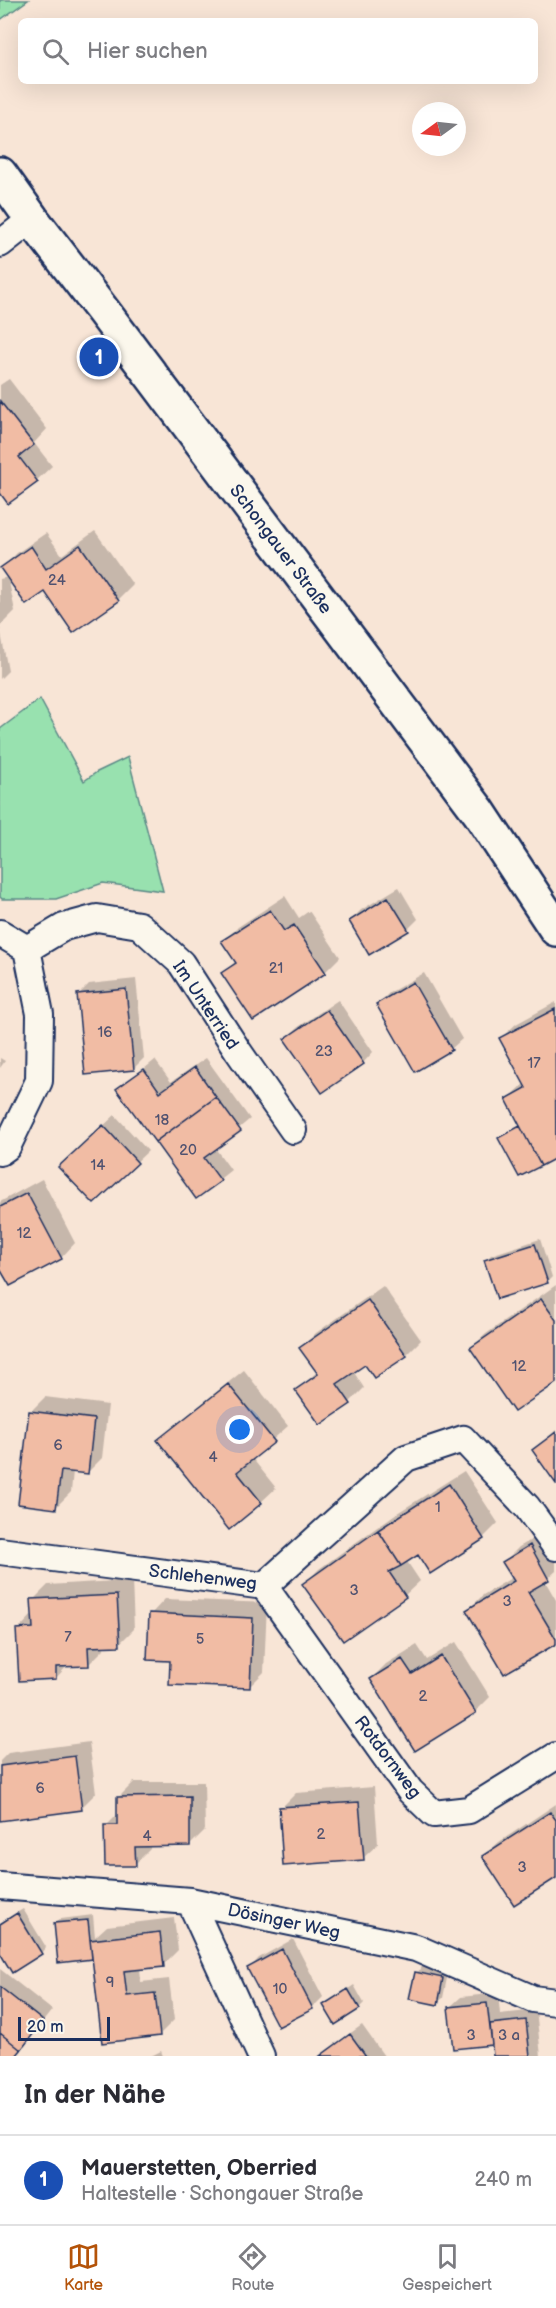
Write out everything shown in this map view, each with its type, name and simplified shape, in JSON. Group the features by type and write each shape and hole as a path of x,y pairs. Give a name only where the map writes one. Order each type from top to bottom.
{"main road":[{"name":"Schongauer Straße","path":"0,174 478,812 556,929"}],"street":[{"path":"0,244 32,219"},
{"name":"Im Unterried","path":"27,949 64,927 97,918 139,925 182,963 292,1130"},
{"path":"0,933 27,949 40,1014 39,1081 7,1147 0,1152"},
{"name":"Schlehenweg","path":"0,1551 264,1586 406,1458 463,1439 527,1507 556,1547"},
{"name":"Rotdornweg","path":"264,1586 410,1791 434,1815 469,1810 556,1756"},
{"name":"Dösinger Weg","path":"0,1886 190,1901 417,1948 533,1999 556,2002"},
{"path":"190,1901 260,2055"}],"green space":[{"path":"0,0 28,0 0,20"},
{"path":"40,699 84,781 128,757 163,891 103,883 56,899 2,899 0,897 0,729"}],"building":[{"path":"0,401 34,445 19,457 38,482 8,504 0,493"},
{"path":"80,545 119,601 73,633 45,592 26,605 0,568 31,546 46,569"},
{"path":"388,897 409,931 369,955 349,921"},
{"path":"270,910 284,931 294,925 326,973 253,1021 221,973 236,963 221,941"},
{"path":"413,982 452,1050 415,1072 376,1004"},
{"path":"126,989 134,1070 85,1075 77,994"},
{"path":"555,1009 556,1158 541,1166 506,1099 526,1088 499,1038"},
{"path":"327,1010 364,1064 322,1093 284,1039"},
{"path":"195,1067 216,1097 155,1142 116,1089 144,1069 160,1092"},
{"path":"216,1097 241,1131 204,1158 221,1181 196,1199 155,1142"},
{"path":"103,1125 138,1163 94,1204 58,1167"},
{"path":"520,1126 541,1166 519,1177 498,1138"},
{"path":"27,1193 62,1259 10,1286 0,1269 0,1207"},
{"path":"535,1244 548,1283 497,1299 484,1260"},
{"path":"541,1299 556,1320 556,1383 514,1412 470,1348"},
{"path":"368,1300 407,1356 374,1378 365,1365 337,1384 351,1404 320,1425 295,1390 318,1374 299,1348"},
{"path":"228,1384 275,1442 237,1472 262,1503 229,1530 157,1440"},
{"path":"29,1411 94,1419 88,1474 61,1471 56,1509 18,1504"},
{"path":"556,1432 556,1484 532,1450"},
{"path":"449,1484 484,1539 430,1574 418,1555 401,1566 378,1530"},
{"path":"378,1530 401,1566 389,1572 406,1597 343,1641 302,1584"},
{"path":"530,1545 549,1580 528,1592 556,1639 556,1644 504,1674 466,1610 514,1581 502,1562"},
{"path":"117,1595 120,1646 88,1647 89,1666 56,1667 56,1679 19,1681 16,1629 33,1628 31,1599"},
{"path":"149,1613 253,1618 250,1688 169,1685 170,1661 147,1660"},
{"path":"441,1656 476,1713 415,1751 370,1679 402,1659 412,1674"},
{"path":"75,1756 82,1810 0,1821 0,1766"},
{"path":"190,1796 190,1846 135,1847 136,1866 105,1866 104,1825 117,1825 117,1797"},
{"path":"359,1802 364,1860 283,1866 279,1807"},
{"path":"550,1812 556,1820 556,1878 514,1905 482,1856"},
{"path":"17,1913 42,1954 12,1973 0,1953 0,1924"},
{"path":"88,1920 92,1959 58,1963 54,1923"},
{"path":"160,1932 164,1967 124,1971 127,1996 155,1993 160,2036 102,2043 90,1940"},
{"path":"282,1949 313,2009 278,2027 247,1968"},
{"path":"415,1972 443,1978 438,2005 409,1999"},
{"path":"0,1987 43,2021 21,2050 0,2033"},
{"path":"348,1989 360,2009 335,2025 323,2005"},
{"path":"487,2003 492,2045 453,2049 448,2007"},
{"path":"526,2020 530,2056 493,2056 490,2024"},
{"path":"0,2033 21,2050 16,2056 0,2056"},
{"path":"350,2034 366,2056 320,2056"}],"place":[{"name":"Mauerstetten, Oberried","path":"99,357"}]}
